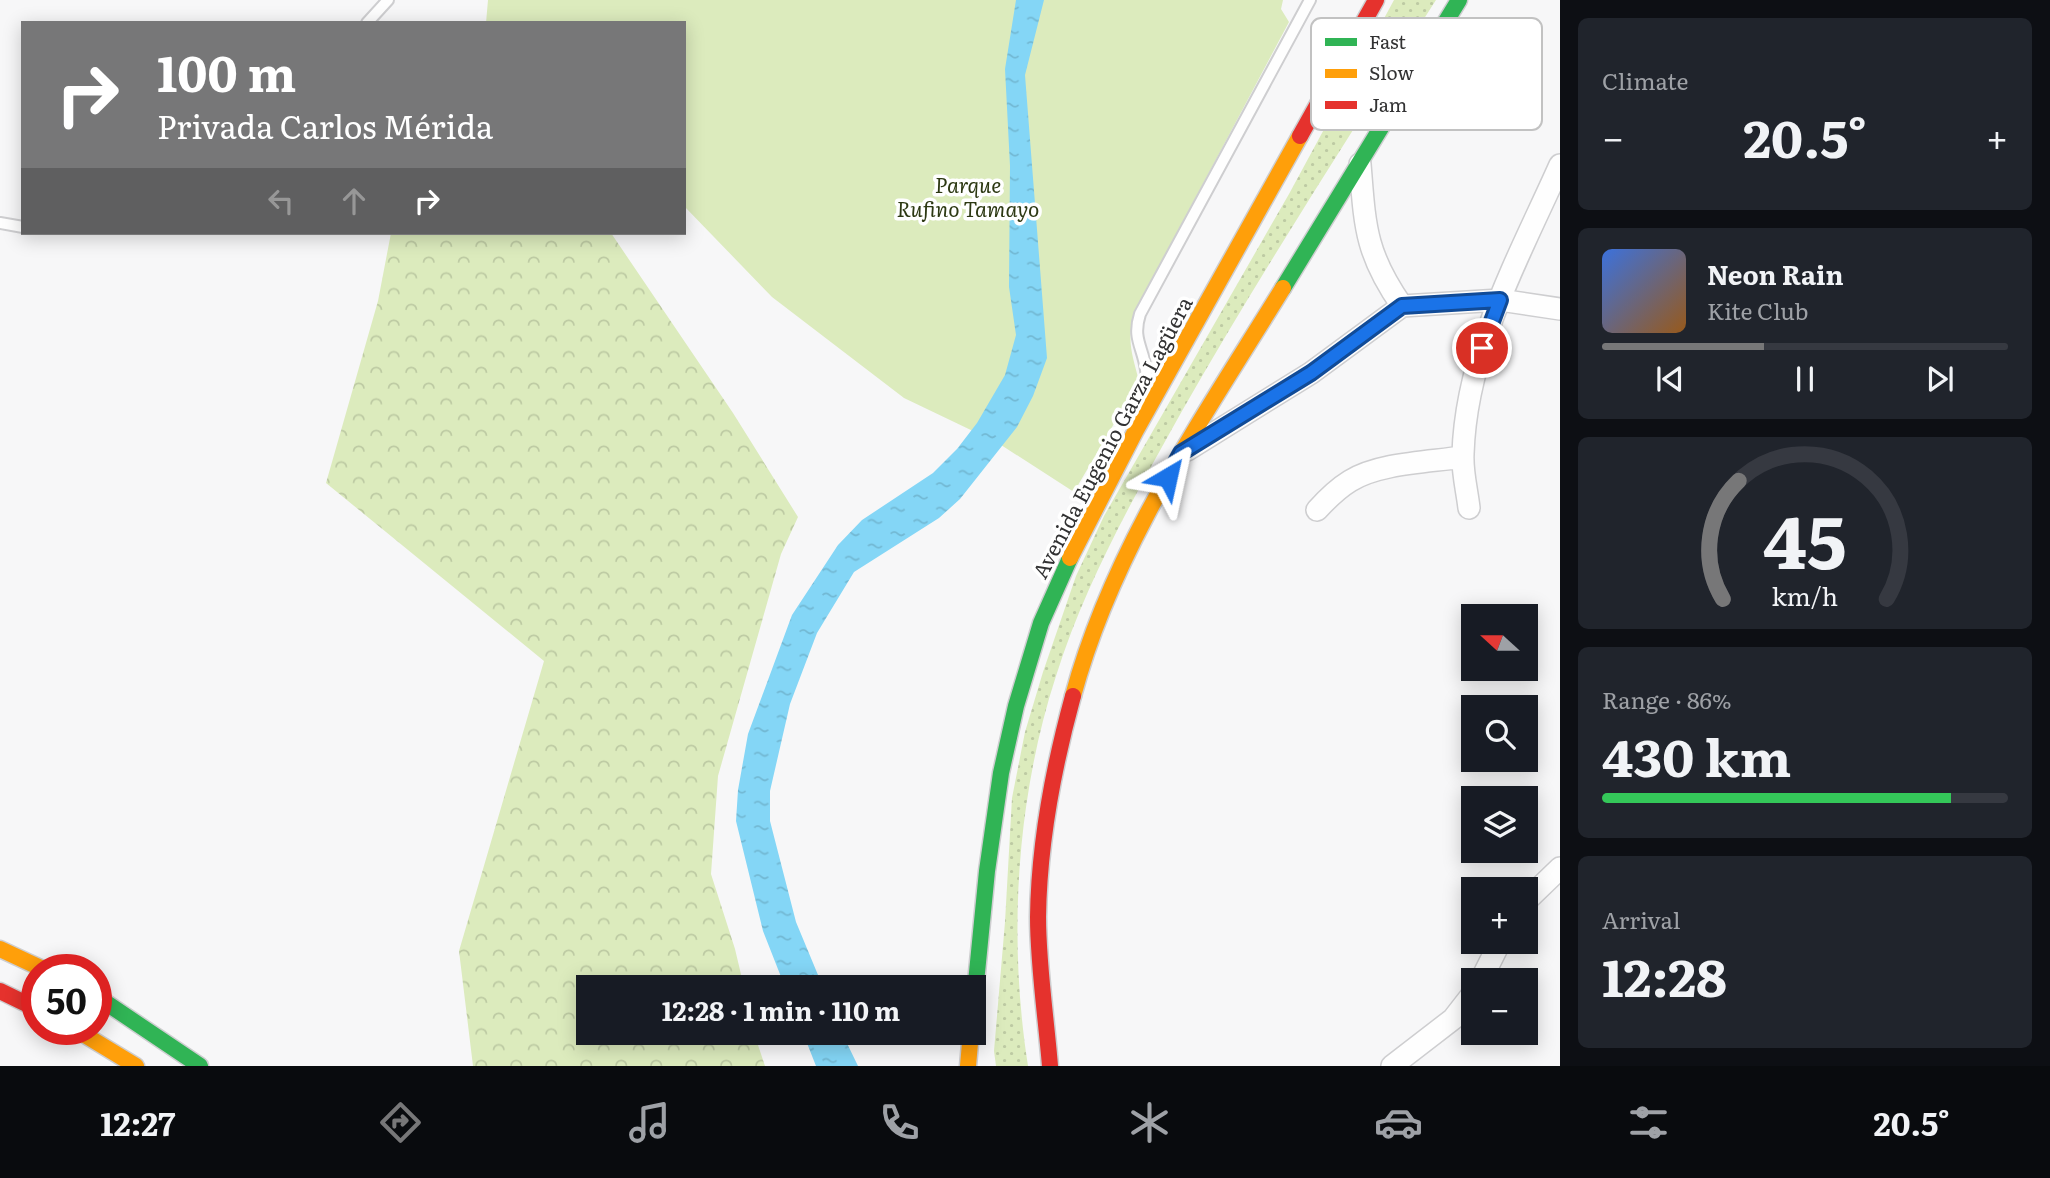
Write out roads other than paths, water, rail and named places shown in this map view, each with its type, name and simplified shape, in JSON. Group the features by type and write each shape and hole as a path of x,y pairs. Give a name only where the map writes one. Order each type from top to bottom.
{"main road":[{"name":"Avenida Eugenio Garza Lagüera","path":"1366,18 1376,0"},
{"path":"1447,18 1458,0"},
{"name":"Avenida Eugenio Garza Lagüera","path":"976,975 986,871 1001,773 1016,706 1041,624 1071,555 1147,410 1311,116"},
{"path":"1050,1066 1038,920 1045,816 1057,753 1098,620 1128,548 1181,453 1380,130"},
{"path":"0,949 21,959"},
{"path":"0,991 21,1001"},
{"path":"112,1007 200,1066"},
{"path":"101,1045 136,1066"},
{"path":"968,1066 970,1045"}],"street":[{"path":"1360,164 1364,219 1370,247 1388,285 1402,306"},
{"path":"1469,508 1462,457 1472,384 1500,300 1560,165"},
{"path":"1181,453 1311,373 1402,306 1500,300 1560,309"},
{"path":"1317,510 1339,488 1373,471 1462,457"},
{"path":"1538,889 1560,868"},
{"path":"1392,1066 1453,1019 1461,1009"}],"lane":[{"path":"369,21 388,0"},
{"path":"1147,410 1146,368 1136,341 1136,326 1140,314 1310,0"},
{"path":"0,223 21,226"}],"water":[{"path":"1016,0 1044,0 1025,75 1047,358 1033,396 1017,427 960,499 939,518 854,572 817,633 790,704 770,791 770,821 796,922 818,975 780,975 763,931 736,821 738,790 748,734 792,615 838,545 862,520 933,473 957,449 977,423 1005,375 1016,335 1009,287 1010,166 1005,69"},
{"path":"808,1045 848,1045 858,1066 816,1066"}],"park label":[{"name":"Parque Rufino Tamayo","path":"968,198"}]}
